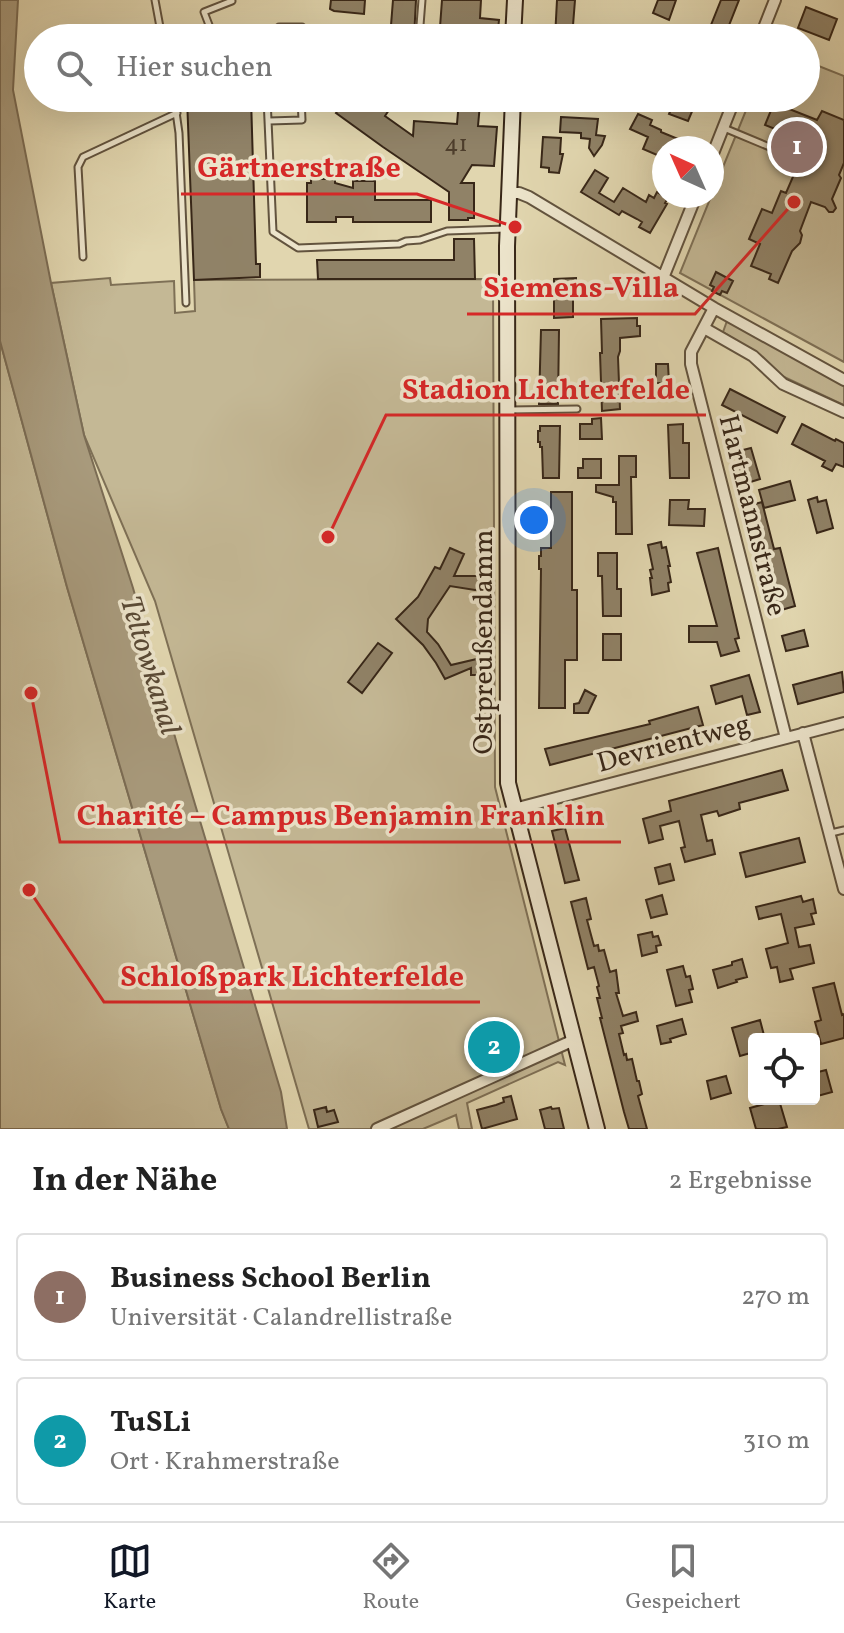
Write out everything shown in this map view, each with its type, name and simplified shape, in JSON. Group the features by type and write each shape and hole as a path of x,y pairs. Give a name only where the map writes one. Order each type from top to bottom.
{"street":[{"path":"514,24 515,0"},
{"path":"766,24 775,0"},
{"name":"Ostpreußendamm","path":"512,112 507,229 508,783 597,1129"},
{"path":"720,136 729,112"},
{"path":"508,193 529,197 714,308 844,380"},
{"path":"663,278 691,208"},
{"name":"Hartmannstraße","path":"714,308 691,352 691,364 786,738"},
{"path":"704,328 753,356 783,384 844,412"},
{"name":"Devrientweg","path":"514,809 844,723"},
{"path":"803,733 844,889"},
{"path":"377,1129 574,1040"}],"lane":[{"path":"155,0 159,24"},
{"path":"420,24 422,0"},
{"path":"209,24 204,12 232,1"},
{"path":"268,112 273,232 298,248 399,244 447,231 507,229"},
{"path":"269,121 302,120 302,112"},
{"path":"83,257 78,167 83,157 177,113 186,303"},
{"path":"723,128 796,158"},
{"path":"508,410 577,409"},
{"path":"830,834 844,830"}],"shaded area":[{"path":"820,67 844,76 844,362 680,273 706,208 724,208 724,165 745,112 820,112"},
{"path":"110,278 111,285 174,281 175,313 195,311 194,280 493,279 495,787 565,1065 558,1062 467,1103 472,1129 459,1129 456,1115 423,1129 309,1129 155,601 84,435 51,283"},
{"path":"727,321 844,386 844,405 782,376 753,351 723,332"},
{"path":"0,341 67,587 229,1129 0,1129"}],"water":[{"name":"Teltowkanal","path":"0,0 18,0 13,90 84,435 133,588 281,1092 287,1129 229,1129 221,1109 67,587 0,341"}],"building":[{"path":"331,0 365,0 364,14 334,11 330,9"},
{"path":"393,0 416,0 415,24 391,24"},
{"path":"442,0 481,0 480,18 499,20 499,24 440,24"},
{"path":"557,0 575,0 573,24 556,24"},
{"path":"658,0 676,0 669,20 653,13"},
{"path":"721,0 739,0 730,24 711,24"},
{"path":"806,7 837,19 829,40 820,37 820,24 800,24"},
{"path":"822,111 844,120 844,163 832,199 836,208 829,212 825,207 811,202 800,231 800,243 792,251 778,283 769,279 771,274 751,266 760,244 749,239 762,209 772,213 781,191 786,193 808,142 765,125 770,112 797,112 817,120"},
{"path":"188,112 251,112 256,264 260,264 260,277 194,280"},
{"path":"388,112 385,116 413,136 414,121 457,124 458,112 479,112 478,126 497,127 494,166 472,165 461,183 474,183 474,218 449,220 449,192 336,113"},
{"path":"670,112 692,112 688,121"},
{"path":"638,114 652,120 650,125 671,136 652,136 652,153 643,149 648,137 630,129"},
{"path":"561,117 598,119 596,135 605,136 594,156 589,148 590,139 581,138 581,133 560,132"},
{"path":"543,137 561,138 560,154 563,154 559,173 541,167"},
{"path":"595,170 608,178 599,193 614,202 623,188 646,202 649,195 652,197 652,208 665,208 650,233 639,227 642,222 637,219 622,211 619,215 581,192"},
{"path":"311,179 335,179 335,183 353,188 353,181 375,181 375,200 431,200 431,222 353,222 353,217 336,217 336,222 307,222 307,183 311,183"},
{"path":"454,239 474,239 475,279 318,279 317,260 454,260"},
{"path":"716,272 733,281 727,293 722,291 720,295 712,291 714,287 710,285"},
{"path":"576,278 573,317 554,318 554,279"},
{"path":"637,318 640,336 620,338 620,409 602,411 601,319"},
{"path":"541,330 559,330 558,404 539,404"},
{"path":"656,364 668,364 669,383 656,383"},
{"path":"730,389 785,417 777,433 722,405"},
{"path":"601,418 602,439 580,439 580,424 592,424 592,419"},
{"path":"683,424 683,443 689,443 689,478 670,478 668,425"},
{"path":"802,424 844,443 844,467 836,464 832,471 822,466 825,461 792,444"},
{"path":"540,426 560,426 559,478 543,478 542,447 538,442"},
{"path":"751,448 760,479 744,484 735,452"},
{"path":"619,456 636,456 636,477 631,477 632,534 616,534 616,502 613,502 613,497 596,492 596,485 619,485"},
{"path":"583,459 601,459 601,478 578,478 578,468 583,468"},
{"path":"790,481 795,500 764,508 759,490"},
{"path":"551,492 572,492 572,590 577,590 577,660 565,660 565,708 539,708 539,556 541,548 551,548"},
{"path":"817,497 818,502 826,500 833,528 817,533 808,500"},
{"path":"670,500 689,500 688,509 705,509 704,526 669,525"},
{"path":"762,502 774,549 780,548 795,606 778,611 748,506"},
{"path":"661,542 662,548 666,547 671,582 668,583 669,591 652,595 650,570 653,569 648,545"},
{"path":"450,548 464,554 454,576 484,576 484,589 450,586 428,619 427,632 451,665 481,658 485,661 485,675 471,675 471,668 445,679 423,645 396,619 418,597 435,567 440,569"},
{"path":"718,548 739,638 735,639 739,651 721,656 717,642 689,642 689,626 717,626 697,553"},
{"path":"598,553 617,553 621,616 603,616"},
{"path":"804,630 808,646 786,651 782,636"},
{"path":"603,634 621,634 621,660 603,660"},
{"path":"378,643 392,653 362,693 348,682"},
{"path":"842,672 844,692 798,704 793,685"},
{"path":"749,675 760,712 747,715 742,696 716,704 711,686"},
{"path":"585,690 596,696 588,713 574,713 574,704 579,703"},
{"path":"698,707 703,725 550,765 545,749 650,724 649,721"},
{"path":"782,770 788,790 739,803 740,809 719,816 717,811 701,815 707,841 712,840 715,854 685,862 679,821 660,826 663,839 649,843 643,819 671,811 669,801"},
{"path":"565,828 579,880 565,883 552,831"},
{"path":"799,838 805,862 746,877 740,853"},
{"path":"670,864 674,880 659,884 655,868"},
{"path":"662,895 667,914 651,918 646,900"},
{"path":"801,896 803,902 813,899 816,913 811,914 814,924 795,928 799,947 810,945 814,963 790,969 793,979 780,982 777,967 771,968 766,949 788,943 781,914 759,919 756,907"},
{"path":"586,898 591,919 587,920 594,946 598,945 599,951 604,950 610,972 616,970 619,993 616,993 623,1016 636,1012 638,1021 621,1026 623,1033 619,1034 624,1055 627,1060 632,1059 639,1081 642,1094 638,1096 647,1129 629,1129 624,1112 600,1018 599,986 594,967 588,969 571,902"},
{"path":"652,932 653,937 658,936 661,945 656,946 657,952 642,956 638,935"},
{"path":"742,959 747,977 718,988 713,970"},
{"path":"683,966 686,977 690,976 692,1002 676,1006 667,970"},
{"path":"834,983 844,1014 844,1038 821,1044 815,1022 821,1020 813,988"},
{"path":"682,1019 686,1034 661,1044 657,1026"},
{"path":"760,1020 763,1033 748,1033 748,1054 740,1056 732,1028"},
{"path":"510,1031 517,1046 479,1063 472,1048"},
{"path":"826,1070 832,1092 820,1095 820,1072"},
{"path":"726,1076 731,1093 711,1099 707,1081"},
{"path":"511,1096 517,1119 482,1129 477,1110 504,1102 503,1098"},
{"path":"780,1105 787,1127 756,1129 750,1108"},
{"path":"326,1107 327,1112 334,1110 338,1122 318,1127 314,1110"},
{"path":"559,1108 564,1129 545,1129 540,1110"}],"place":[{"name":"Business School Berlin","path":"797,147"},
{"name":"Siemens-Villa","path":"794,202"},
{"name":"Gärtnerstraße","path":"515,227"},
{"name":"Stadion Lichterfelde","path":"328,537"},
{"name":"Charité – Campus Benjamin Franklin","path":"31,693"},
{"name":"Schloßpark Lichterfelde","path":"29,890"},
{"name":"TuSLi","path":"494,1047"}]}
